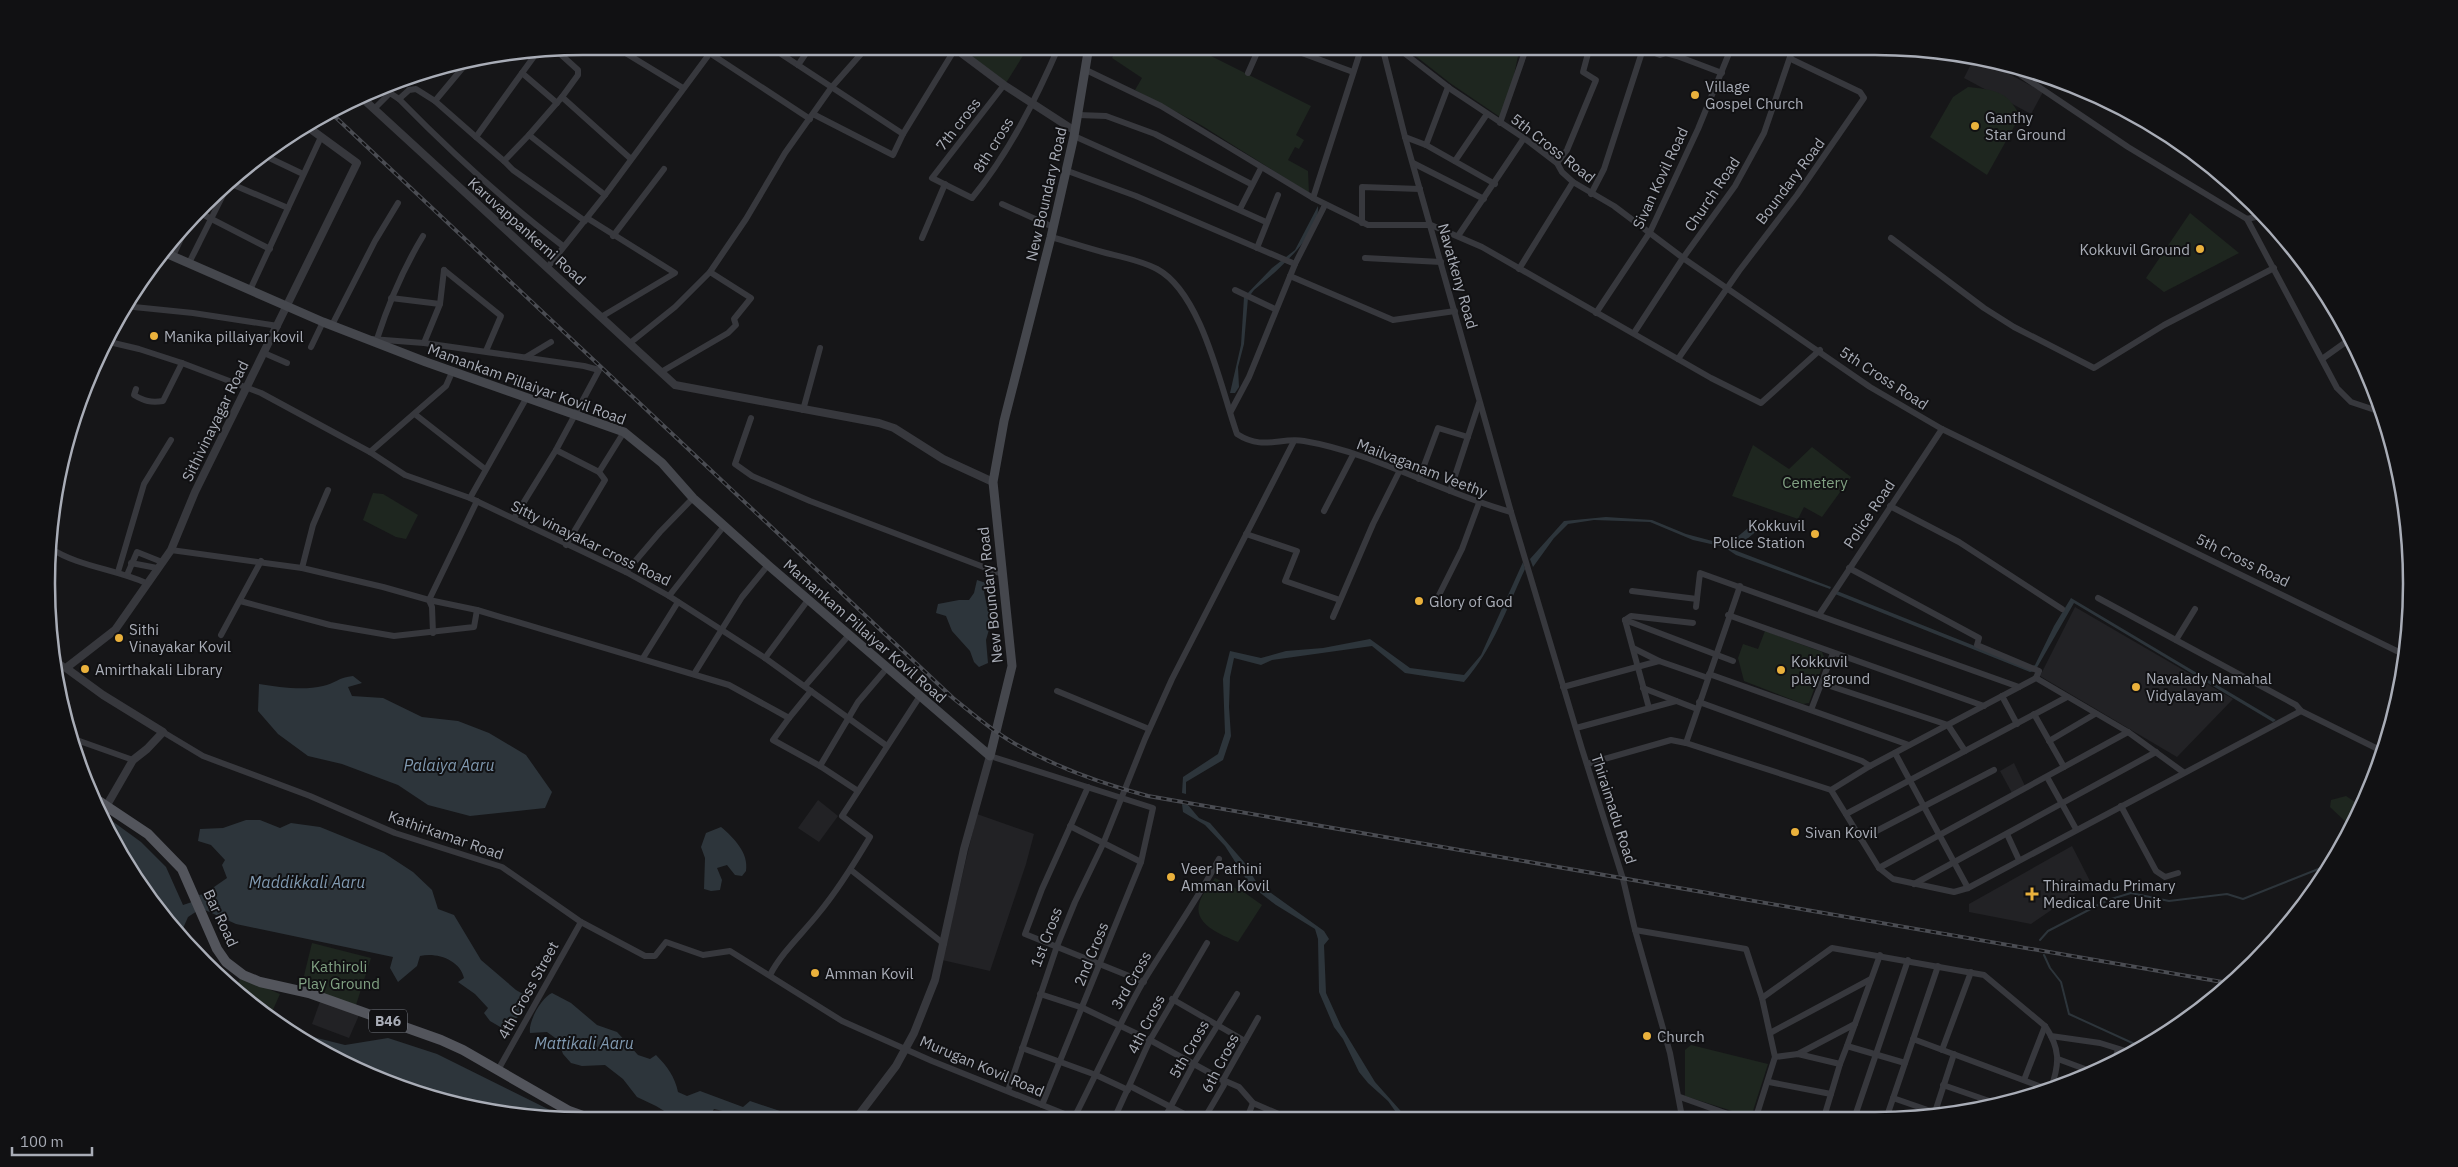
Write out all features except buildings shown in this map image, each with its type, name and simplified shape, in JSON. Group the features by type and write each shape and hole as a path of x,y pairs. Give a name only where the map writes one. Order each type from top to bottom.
{"main road":[{"name":"New Boundary Road","path":"990,756 1012,666 993,482 1004,419 1051,237 1074,134 1088,55"},
{"name":"Mamankam Pillaiyar Kovil Road","path":"170,255 322,322 373,339 426,362 454,370 624,432 662,463 693,498 768,565 990,756"},
{"name":"Bar Road","path":"103,803 132,821 162,846 182,869 217,949 226,962 243,975 260,982 309,993 441,1040 571,1112"}],"street":[{"path":"629,55 683,88"},
{"path":"547,268 605,195 708,55"},
{"path":"713,55 812,116 893,155 903,134 950,55"},
{"path":"783,55 903,134"},
{"path":"798,65 805,55"},
{"path":"630,343 675,307 710,272 746,219 785,153 831,88 859,55"},
{"path":"963,55 1074,134 1266,222"},
{"name":"8th cross","path":"945,184 972,198 986,181 1033,105 1055,55"},
{"path":"1248,73 1256,55"},
{"path":"1307,55 1353,72"},
{"path":"1313,198 1359,55"},
{"name":"Navatkeny Road","path":"1384,55 1412,163 1431,225 1510,512"},
{"name":"5th Cross Road","path":"1407,55 1557,163 1562,172 1574,182 1614,206 1683,258 1820,350 1870,387 1942,429 2398,651"},
{"path":"1500,122 1525,55"},
{"path":"1557,163 1567,150 1596,80 1583,72 1588,55"},
{"path":"1592,194 1604,169 1638,55"},
{"path":"1673,55 1722,73"},
{"name":"Sivan Kovil Road","path":"1596,312 1650,232 1729,55"},
{"path":"504,161 557,103 578,75 578,70 563,56"},
{"name":"Church Road","path":"1634,333 1683,258 1725,201 1756,148 1771,113 1790,57"},
{"name":"Boundary Road","path":"1678,359 1826,155 1864,98 1860,92 1790,57"},
{"path":"476,137 533,58"},
{"path":"435,101 461,70"},
{"path":"1086,70 1162,106 1261,168 1325,205 1362,223 1368,225 1431,225 1482,247 1678,359 1760,403 1820,350"},
{"path":"522,73 557,103"},
{"path":"2024,77 2128,147 2247,219 2342,394 2351,402 2373,409"},
{"name":"7th cross","path":"945,184 932,178 1004,85"},
{"path":"1426,145 1448,86"},
{"path":"400,99 409,90 416,89 435,101 504,161 586,220 675,273 601,317"},
{"path":"374,109 390,93 400,99 522,213 563,246"},
{"path":"562,97 592,127 631,159"},
{"name":"Karuvappankerni Road","path":"366,102 675,385 803,410"},
{"path":"1455,161 1487,114"},
{"path":"1078,115 1106,116 1155,134 1252,184"},
{"path":"250,290 321,137 312,130"},
{"path":"529,135 605,195"},
{"name":"Sithivinayagar Road","path":"66,668 115,630 146,583 171,550 195,492 357,163 321,137"},
{"path":"1405,137 1426,145 1495,184"},
{"path":"1458,236 1495,184 1524,138"},
{"path":"270,158 303,174"},
{"path":"1412,163 1484,199"},
{"path":"1240,209 1261,168"},
{"path":"613,236 664,169"},
{"path":"1065,170 1136,196 1295,264"},
{"path":"1519,269 1574,182"},
{"path":"922,238 945,184"},
{"path":"235,186 288,208"},
{"path":"1362,223 1362,187 1420,189"},
{"path":"1257,248 1278,196"},
{"path":"188,263 221,199"},
{"path":"332,325 375,241 398,203"},
{"path":"1002,204 1053,227"},
{"path":"1231,411 1249,377 1295,264 1325,205"},
{"path":"205,215 270,249"},
{"path":"2247,219 2255,217"},
{"path":"423,236 407,263 373,339 424,343 526,357 599,370 556,450 514,518"},
{"name":"Mailvaganam Veethy","path":"1051,237 1135,261 1157,269 1169,277 1182,293 1198,319 1221,379 1237,434 1243,438 1273,444 1294,440 1329,447 1377,461 1399,472 1478,503 1510,512"},
{"path":"1891,238 1984,308 2014,327 2094,368 2164,325 2274,268"},
{"path":"173,256 178,244"},
{"path":"1365,258 1441,262"},
{"path":"424,343 440,304 444,270 501,316 486,352"},
{"path":"661,372 728,333 736,325 734,319 751,298 710,272"},
{"path":"1290,276 1393,320 1455,312"},
{"path":"1235,290 1275,310"},
{"path":"391,298 440,304"},
{"path":"133,307 193,313 278,326"},
{"path":"311,347 322,322"},
{"path":"526,357 551,342"},
{"path":"114,343 140,349 182,363 246,388"},
{"path":"2322,358 2345,343"},
{"path":"820,348 803,410 880,423 894,428 943,459 993,482"},
{"path":"264,353 287,363"},
{"path":"136,389 134,395 143,400 153,403 163,401 182,363"},
{"path":"370,452 392,431 416,415 446,386 454,370"},
{"name":"Sitty vinayakar cross Road","path":"246,388 261,393 370,452 405,475 474,500 514,518 566,545 626,572 669,596 765,658 887,746"},
{"path":"432,632 432,607 429,600 474,500 485,469 527,397"},
{"path":"1450,491 1480,402"},
{"path":"416,415 485,469"},
{"path":"751,418 735,464 752,476 818,504 1002,574"},
{"path":"1419,479 1438,428 1468,437"},
{"name":"Police Road","path":"1819,615 1942,429"},
{"path":"599,472 624,432"},
{"path":"118,572 144,484 171,440"},
{"name":"1st Cross","path":"1008,1092 1057,946 1075,902 1103,844 1149,729 1172,679 1294,440"},
{"path":"556,450 599,472 604,480 566,545"},
{"path":"1324,511 1353,455"},
{"path":"1333,617 1373,524 1399,472"},
{"path":"302,568 313,525 328,490"},
{"path":"626,572 660,532 693,498"},
{"path":"1436,601 1462,549 1478,503"},
{"path":"1890,506 1959,542 2062,608"},
{"name":"Thiraimadu Road","path":"1510,512 1623,879 1635,930 1670,1053 1682,1112"},
{"path":"669,596 724,526"},
{"path":"1246,534 1297,552 1285,581 1340,600"},
{"path":"171,550 302,568 366,582 429,600 478,610 694,674 728,686 790,718"},
{"path":"56,552 65,558 118,572 146,583"},
{"path":"127,575 137,552 159,565"},
{"path":"221,635 261,562"},
{"path":"131,563 159,565"},
{"path":"694,674 742,597 768,565"},
{"path":"1831,790 1870,766 2036,678 2039,671 1977,645 1980,638 1849,568"},
{"path":"1696,607 1700,573 2019,687"},
{"path":"1686,743 1728,615 1740,586"},
{"path":"1632,591 1697,599"},
{"path":"2098,598 2296,705 2301,710 2376,748"},
{"path":"765,658 808,600"},
{"path":"240,601 330,625 394,636 474,627 478,610"},
{"path":"643,658 678,602"},
{"path":"2176,640 2195,608"},
{"path":"1728,615 1984,706"},
{"path":"1625,620 1631,616 1694,623"},
{"path":"1625,620 1733,662"},
{"path":"1625,620 1649,708"},
{"path":"805,686 849,635"},
{"path":"1632,648 1659,661 1810,710 1909,745"},
{"path":"1810,710 1833,653"},
{"path":"1563,687 1659,661"},
{"name":"Kathirkamar Road","path":"62,665 103,695 208,758 310,796 395,833 502,867 581,922 646,956 655,956 666,942 703,955 730,951 842,1021 906,1048"},
{"path":"820,766 858,702 887,668"},
{"path":"2036,678 2128,732 2183,772"},
{"path":"1821,683 1948,725 1965,751"},
{"path":"1644,688 1697,709"},
{"path":"812,691 773,740 858,790"},
{"path":"1057,691 1149,729"},
{"path":"770,975 777,962 819,913 851,870 870,837 842,816 920,696"},
{"path":"2002,696 2017,724"},
{"path":"1846,814 2067,697"},
{"path":"1576,728 1676,701"},
{"path":"1699,702 1862,761 1870,766"},
{"path":"1587,764 1671,740 1686,743 1831,790 1879,868 1893,879 1954,892 1968,888 2301,710"},
{"path":"2034,714 2064,767"},
{"path":"2049,741 2095,714"},
{"path":"107,805 133,760 147,749 163,732"},
{"path":"1879,868 1938,834 2128,732"},
{"path":"79,741 133,760"},
{"path":"1914,884 2156,752"},
{"path":"1895,754 1968,888"},
{"path":"990,756 1121,797"},
{"name":"New Boundary Road","path":"861,1112 896,1066 906,1048 935,980 964,849 990,756"},
{"path":"1861,839 1994,770"},
{"path":"2046,777 2076,829"},
{"name":"1st Cross","path":"1057,946 1025,934 1088,787"},
{"name":"2nd Cross","path":"1042,1105 1084,1008 1141,862 1153,808 1121,797"},
{"path":"2121,806 2156,871 2165,877 2178,873"},
{"path":"1070,826 1141,862"},
{"path":"2007,834 2020,860"},
{"name":"3rd Cross","path":"1079,1112 1119,1025 1199,896 1219,859"},
{"path":"851,870 944,944"},
{"name":"4th Cross Street","path":"498,1070 581,922"},
{"path":"1635,930 1746,949 1762,998 1775,1057 1769,1082 1758,1112"},
{"name":"4th Cross","path":"1117,1112 1150,1040 1172,999 1207,944"},
{"path":"1057,946 1144,982"},
{"path":"1762,998 1832,948 1880,955 1984,975 2045,1026 2051,1036 2058,1059 2058,1068 2054,1080"},
{"path":"1825,1112 1840,1064 1880,955"},
{"path":"1856,1112 1908,960"},
{"path":"1888,1112 1938,966"},
{"path":"1942,1050 1971,972"},
{"path":"1770,1032 1871,979"},
{"path":"1040,994 1084,1008 1150,1040 1193,1065 1239,1087 1252,1103 1271,1112"},
{"name":"5th Cross","path":"1168,1112 1193,1065 1237,994"},
{"path":"1172,999 1218,1024 1244,1041"},
{"name":"6th Cross","path":"1208,1112 1224,1085 1223,1080 1258,1018"},
{"path":"1775,1057 1798,1054 1855,1024"},
{"path":"2024,1080 2045,1026"},
{"path":"2051,1036 2122,1050"},
{"path":"1913,1039 2038,1086"},
{"path":"1847,1046 1905,1064"},
{"name":"Murugan Kovil Road","path":"906,1048 1059,1112"},
{"path":"1022,1048 1129,1088 1180,1112"},
{"path":"2117,1052 2118,1048"},
{"path":"1798,1054 1840,1064"},
{"path":"1936,1108 1954,1054"},
{"path":"2058,1059 2084,1068"},
{"path":"1769,1082 1831,1094"},
{"path":"1943,1085 1986,1100"},
{"path":"1680,1097 1722,1112"},
{"path":"1893,1098 1926,1109"},
{"path":"1249,1112 1252,1103"}],"shaded area":[{"path":"1971,64 1978,65 2004,71 2043,92 2031,114 1964,78"},
{"name":"Navalady Namahal Vidyalayam","path":"2075,607 2233,699 2177,757 2040,676"},
{"path":"2014,763 2025,786 2012,793 2000,771"},
{"path":"818,800 838,816 819,842 798,828"},
{"path":"977,814 1034,834 1026,864 990,971 942,960"},
{"name":"Thiraimadu Primary Medical Care Unit","path":"2072,846 2091,883 2031,924 1969,912 1969,904"},
{"path":"321,999 360,1013 349,1038 312,1024"}],"green space":[{"path":"968,55 1023,55 1006,83"},
{"path":"1114,55 1209,55 1311,106 1296,135 1304,140 1299,149 1295,147 1288,160 1308,171 1309,193 1201,125 1135,90 1142,78 1112,58"},
{"path":"1414,55 1519,55 1511,89 1500,117 1450,83"},
{"name":"Ganthy Star Ground","path":"1968,87 1985,89 2005,96 2020,116 1987,175 1930,137 1953,97"},
{"name":"Kokkuvil Ground","path":"2190,213 2239,253 2164,292 2146,278"},
{"name":"Cemetery","path":"1753,445 1789,469 1812,447 1851,477 1822,517 1804,507 1798,519 1732,496"},
{"path":"373,493 383,494 418,515 406,539 396,537 363,520"},
{"name":"Kokkuvil play ground","path":"1765,631 1822,652 1825,659 1809,703 1803,704 1744,681 1738,658 1743,644 1758,649"},
{"path":"2346,796 2355,802 2346,822 2330,807 2331,800"},
{"path":"1215,878 1245,893 1262,905 1238,942 1210,928 1200,916 1198,909 1200,901"},
{"name":"Kathiroli Play Ground","path":"312,943 371,958 356,1005 301,988"},
{"path":"241,977 280,994 273,1011 262,1003 238,983"},
{"path":"1691,1045 1768,1064 1753,1112 1735,1112 1685,1096 1685,1050"}],"water":[{"path":"1318,206 1317,217 1304,241 1284,264 1254,290 1248,298 1244,344 1238,367 1239,387 1235,393 1230,393 1241,345 1244,297 1272,268 1295,250"},
{"path":"1606,517 1652,520 1686,534 1720,543 1736,538 1754,523 1759,529 1741,544 1728,546 1729,548 1831,587 1830,589 1736,555 1724,547 1693,540 1650,522 1594,520 1568,524 1554,538 1533,567 1530,559 1564,521"},
{"path":"1523,562 1525,569 1499,628 1483,656 1464,682 1405,673 1372,646 1272,660 1261,665 1234,658 1230,677 1229,707 1231,736 1223,760 1186,782 1186,794 1182,793 1183,777 1218,754 1225,733 1223,679 1230,651 1261,658 1286,651 1323,648 1370,639 1410,668 1464,675 1481,655"},
{"path":"977,580 986,583 984,592 992,619 986,640 988,663 979,667 974,662 970,651 952,631 946,616 936,613 938,604 969,600 974,593"},
{"path":"1837,591 2030,668 2035,665 2054,626 2071,598 2276,720 2273,722 2074,603 2035,671 2030,672 1835,594"},
{"name":"Palaiya Aaru","path":"353,676 362,683 348,687 352,696 383,698 422,717 458,721 489,733 526,755 552,792 545,808 470,816 428,805 398,785 342,764 308,756 278,734 258,711 259,684 307,688 327,685"},
{"path":"1182,804 1188,805 1199,818 1210,823 1244,862 1257,883 1324,931 1329,939 1324,945 1326,993 1341,1026 1375,1082 1402,1112 1396,1112 1388,1101 1359,1072 1343,1039 1334,1027 1319,992 1318,939 1315,929 1276,905 1250,885 1225,846 1205,825 1183,812"},
{"name":"Maddikkali Aaru","path":"246,820 260,820 280,828 291,823 320,827 384,853 413,872 432,890 438,909 454,915 481,960 516,990 528,997 518,1017 502,1028 490,1021 484,1013 488,1008 475,994 458,982 464,978 458,966 440,956 420,956 417,966 398,982 390,968 393,957 236,924 205,910 199,895 204,894 227,878 222,865 225,860 211,845 198,841 200,829 223,828"},
{"path":"112,821 141,842 166,867 183,905 192,902 197,911 188,917 183,928 144,877"},
{"path":"721,827 740,846 745,858 746,871 742,876 735,875 727,865 717,868 722,880 720,890 711,891 704,889 705,858 701,847 706,833"},
{"name":"Mattikali Aaru","path":"552,993 571,1003 597,1025 617,1032 638,1055 650,1059 656,1055 670,1072 678,1092 687,1096 700,1091 743,1107 750,1101 783,1112 727,1112 714,1109 712,1112 666,1112 637,1097 623,1079 605,1065 582,1066 571,1063 563,1054 558,1040 547,1032 530,1033 531,1023 536,1011"},
{"path":"312,1037 345,1045 388,1038 437,1054 552,1111 480,1102 414,1084 381,1072"}],"waterway":[{"path":"2040,940 2048,931 2108,900 2131,893 2169,901 2227,894 2243,899 2319,869"},
{"path":"2044,955 2050,968 2061,982 2069,1014 2134,1044"}],"railway":[{"path":"336,117 953,698 985,724 1019,746 1050,762 1098,781 1148,796 2222,982"}],"place":[{"name":"Village Gospel Church","path":"1695,95"},
{"name":"Ganthy Star Ground","path":"1975,126"},
{"name":"Kokkuvil Ground","path":"2200,249"},
{"name":"Manika pillaiyar kovil","path":"154,336"},
{"name":"Kokkuvil Police Station","path":"1815,534"},
{"name":"Glory of God","path":"1419,601"},
{"name":"Sithi Vinayakar Kovil","path":"119,638"},
{"name":"Amirthakali Library","path":"85,669"},
{"name":"Kokkuvil play ground","path":"1781,670"},
{"name":"Navalady Namahal Vidyalayam","path":"2136,687"},
{"name":"Sivan Kovil","path":"1795,832"},
{"name":"Veer Pathini Amman Kovil","path":"1171,877"},
{"name":"Thiraimadu Primary Medical Care Unit","path":"2032,894"},
{"name":"Amman Kovil","path":"815,973"},
{"name":"Church","path":"1647,1036"}]}
